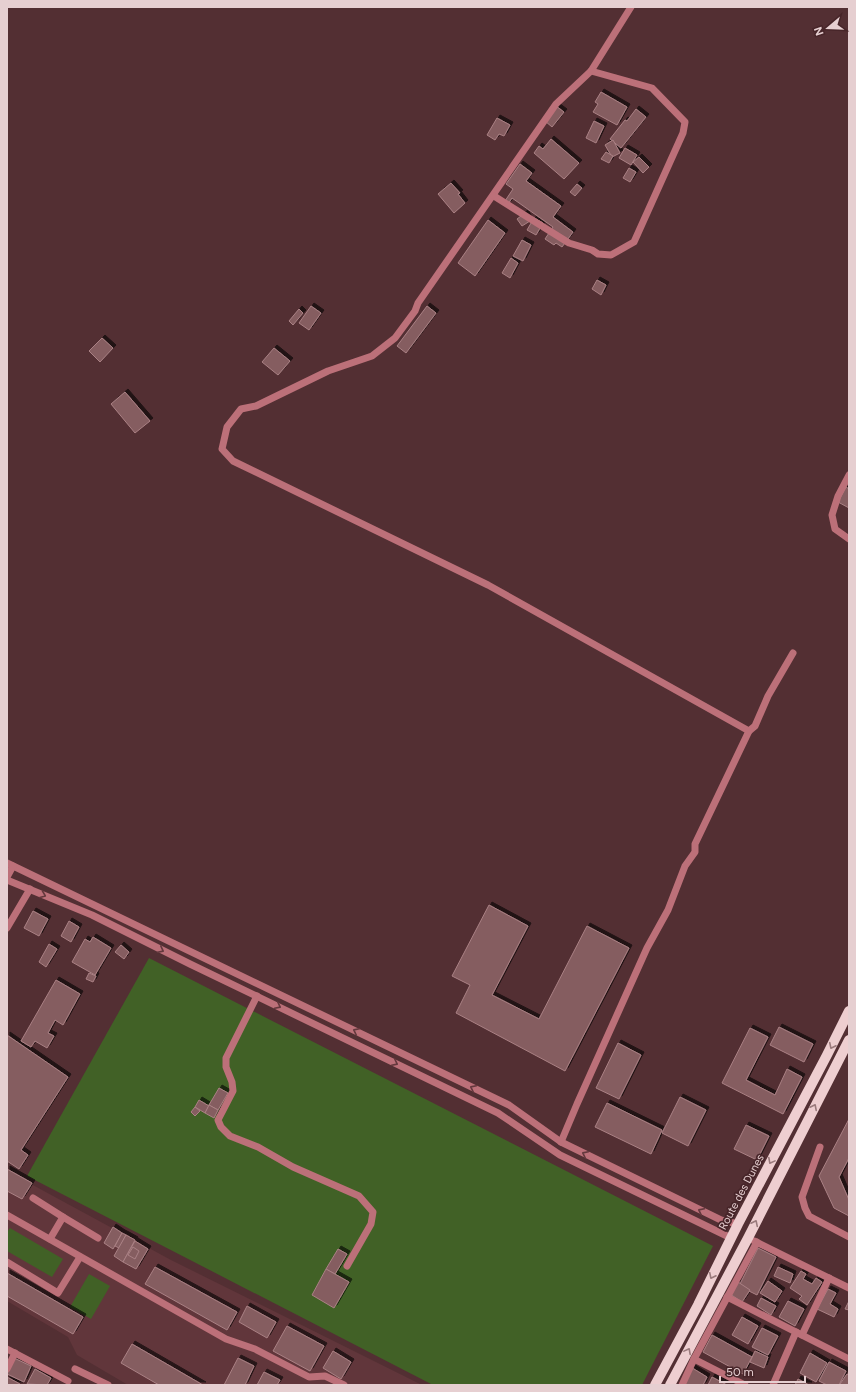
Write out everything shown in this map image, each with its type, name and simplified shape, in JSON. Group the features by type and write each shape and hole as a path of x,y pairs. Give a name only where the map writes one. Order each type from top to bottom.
{"main road":[{"name":"Route des Dunes","path":"655,1385 698,1305 738,1224 849,1011"},
{"path":"670,1385 753,1240 849,1040"}],"street":[{"path":"631,7 592,71 556,104 395,338 372,356 328,371 256,406 241,409 227,427 222,449 233,461 488,585 748,731"},
{"path":"494,196 568,243 592,250 598,254 611,255 634,242 683,133 685,122 652,88 592,71"},
{"path":"849,476 838,496 832,515 835,529 849,538"},
{"path":"561,1142 647,948 668,910 685,866 695,852 695,844 748,731 755,726 768,696 793,653"},
{"path":"731,1238 560,1155 498,1112 92,915 7,879 10,865 509,1105 561,1142 721,1220 738,1224"},
{"path":"7,928 30,889"},
{"path":"257,996 226,1058 226,1067 232,1082 233,1091 218,1120 221,1127 230,1136 258,1147 293,1167 359,1196 373,1212 371,1224 347,1266"},
{"path":"820,1147 802,1197 805,1208 810,1216 849,1237"},
{"path":"33,1198 98,1238"},
{"path":"7,1215 226,1339 255,1349 309,1377 326,1376 344,1385"},
{"path":"50,1239 63,1217"},
{"path":"682,1385 727,1297 753,1240 849,1288"},
{"path":"7,1262 58,1293 80,1257"},
{"path":"773,1385 829,1278"},
{"path":"727,1297 849,1359"},
{"path":"7,1349 68,1381"},
{"path":"7,1370 15,1353"},
{"path":"694,1359 745,1385"},
{"path":"75,1369 108,1385"}],"shaded area":[{"path":"7,1171 171,1260 422,1385 128,1385 77,1355 68,1337 7,1301"}],"green space":[{"path":"149,958 713,1246 642,1385 433,1385 27,1176"},
{"path":"10,1228 63,1259 52,1277 7,1251 7,1232"},
{"path":"89,1274 110,1286 91,1319 70,1307"}],"building":[{"path":"601,92 627,107 617,125 593,112 598,104 595,102"},
{"path":"556,106 564,112 552,127 545,121"},
{"path":"636,109 646,117 621,148 610,139"},
{"path":"497,118 510,125 504,136 499,134 495,140 487,135"},
{"path":"594,121 604,126 596,143 586,138"},
{"path":"551,139 579,163 564,179 534,153 539,146 543,149"},
{"path":"613,140 620,153 612,157 605,145"},
{"path":"625,148 637,155 631,165 619,158"},
{"path":"606,152 613,156 609,163 601,159"},
{"path":"639,157 649,167 643,173 633,162"},
{"path":"520,164 532,173 526,181 561,206 553,217 573,232 562,247 556,243 554,245 545,239 553,227 512,198 508,204 505,201 513,189 506,184"},
{"path":"629,168 636,172 630,182 623,178"},
{"path":"451,183 460,193 458,194 465,203 454,213 438,194"},
{"path":"577,184 582,188 575,196 570,192"},
{"path":"525,213 530,221 522,226 517,219"},
{"path":"534,218 543,223 536,235 527,230"},
{"path":"488,220 505,233 475,276 458,263"},
{"path":"522,240 531,245 523,261 513,256"},
{"path":"511,258 518,263 510,278 502,273"},
{"path":"597,280 606,285 601,295 592,289"},
{"path":"311,306 321,313 309,330 299,323"},
{"path":"427,306 436,313 406,353 397,346"},
{"path":"299,309 303,313 293,325 289,321"},
{"path":"102,338 113,348 100,362 89,351"},
{"path":"274,348 290,361 278,375 262,362"},
{"path":"125,392 150,421 135,433 111,404"},
{"path":"846,487 849,489 849,508 838,502"},
{"path":"489,905 528,926 492,995 539,1019 587,926 629,948 565,1071 456,1013 470,985 452,976"},
{"path":"33,911 48,919 39,936 24,928"},
{"path":"69,921 79,927 71,942 61,936"},
{"path":"93,937 111,948 95,975 72,962 85,939 90,942"},
{"path":"49,944 57,949 46,967 39,962"},
{"path":"121,945 129,952 124,959 115,952"},
{"path":"89,973 96,976 93,982 86,979"},
{"path":"56,980 80,994 63,1025 55,1020 48,1033 54,1036 47,1048 35,1041 31,1047 21,1041"},
{"path":"779,1027 813,1044 804,1062 770,1045"},
{"path":"750,1028 768,1037 746,1080 775,1095 787,1069 802,1077 783,1114 722,1083"},
{"path":"7,1035 68,1077 21,1150 28,1155 19,1169 7,1161"},
{"path":"618,1043 641,1055 619,1099 596,1088"},
{"path":"219,1088 228,1093 218,1110 209,1105"},
{"path":"680,1097 706,1110 688,1146 662,1133"},
{"path":"199,1100 209,1106 205,1113 195,1107"},
{"path":"607,1103 662,1130 651,1154 595,1127"},
{"path":"209,1105 218,1110 214,1118 205,1113"},
{"path":"195,1107 200,1111 195,1116 191,1112"},
{"path":"849,1119 849,1158 839,1177 849,1200 849,1216 834,1208 819,1176"},
{"path":"746,1125 769,1136 757,1160 734,1149"},
{"path":"7,1169 32,1183 22,1199 7,1191"},
{"path":"113,1227 122,1233 113,1249 104,1243"},
{"path":"122,1233 126,1235 119,1248 115,1246"},
{"path":"126,1235 135,1240 123,1262 114,1256"},
{"path":"135,1241 148,1249 136,1269 123,1262"},
{"path":"133,1247 139,1251 135,1259 128,1255"},
{"path":"758,1248 776,1257 757,1295 739,1286"},
{"path":"338,1249 347,1254 335,1274 326,1269"},
{"path":"155,1267 237,1312 227,1330 145,1284"},
{"path":"778,1267 793,1274 790,1283 774,1276"},
{"path":"326,1269 349,1282 334,1308 312,1295"},
{"path":"801,1271 806,1274 803,1279 812,1284 816,1278 822,1282 807,1305 799,1299 802,1296 790,1288"},
{"path":"7,1273 83,1317 73,1334 7,1296"},
{"path":"768,1281 782,1291 775,1302 760,1293"},
{"path":"738,1282 750,1290 742,1302 730,1294"},
{"path":"828,1289 836,1293 830,1304 838,1309 834,1317 817,1309"},
{"path":"761,1298 776,1306 771,1315 757,1306"},
{"path":"788,1301 804,1309 795,1326 779,1317"},
{"path":"849,1301 849,1310 845,1309"},
{"path":"247,1306 276,1322 267,1338 239,1322"},
{"path":"742,1317 758,1326 748,1344 732,1335"},
{"path":"287,1326 324,1346 310,1371 273,1351"},
{"path":"762,1328 778,1336 768,1355 752,1347"},
{"path":"712,1335 752,1357 743,1374 703,1352"},
{"path":"132,1344 203,1385 159,1385 121,1363"},
{"path":"333,1351 351,1362 341,1379 323,1368"},
{"path":"755,1351 768,1357 764,1368 750,1362"},
{"path":"810,1353 827,1363 816,1382 800,1373"},
{"path":"14,1358 31,1366 24,1382 7,1374"},
{"path":"238,1358 254,1366 245,1385 224,1385"},
{"path":"829,1362 846,1371 839,1385 827,1385 819,1381"},
{"path":"689,1366 707,1377 703,1385 682,1385"},
{"path":"35,1369 51,1378 47,1385 27,1384"},
{"path":"264,1372 280,1380 277,1385 257,1385"},
{"path":"847,1374 849,1375 849,1385 841,1385 840,1384"},
{"path":"7,1377 20,1384 20,1385 7,1385"},
{"path":"712,1377 727,1385 708,1385"},
{"path":"798,1379 809,1385 795,1385"}]}
